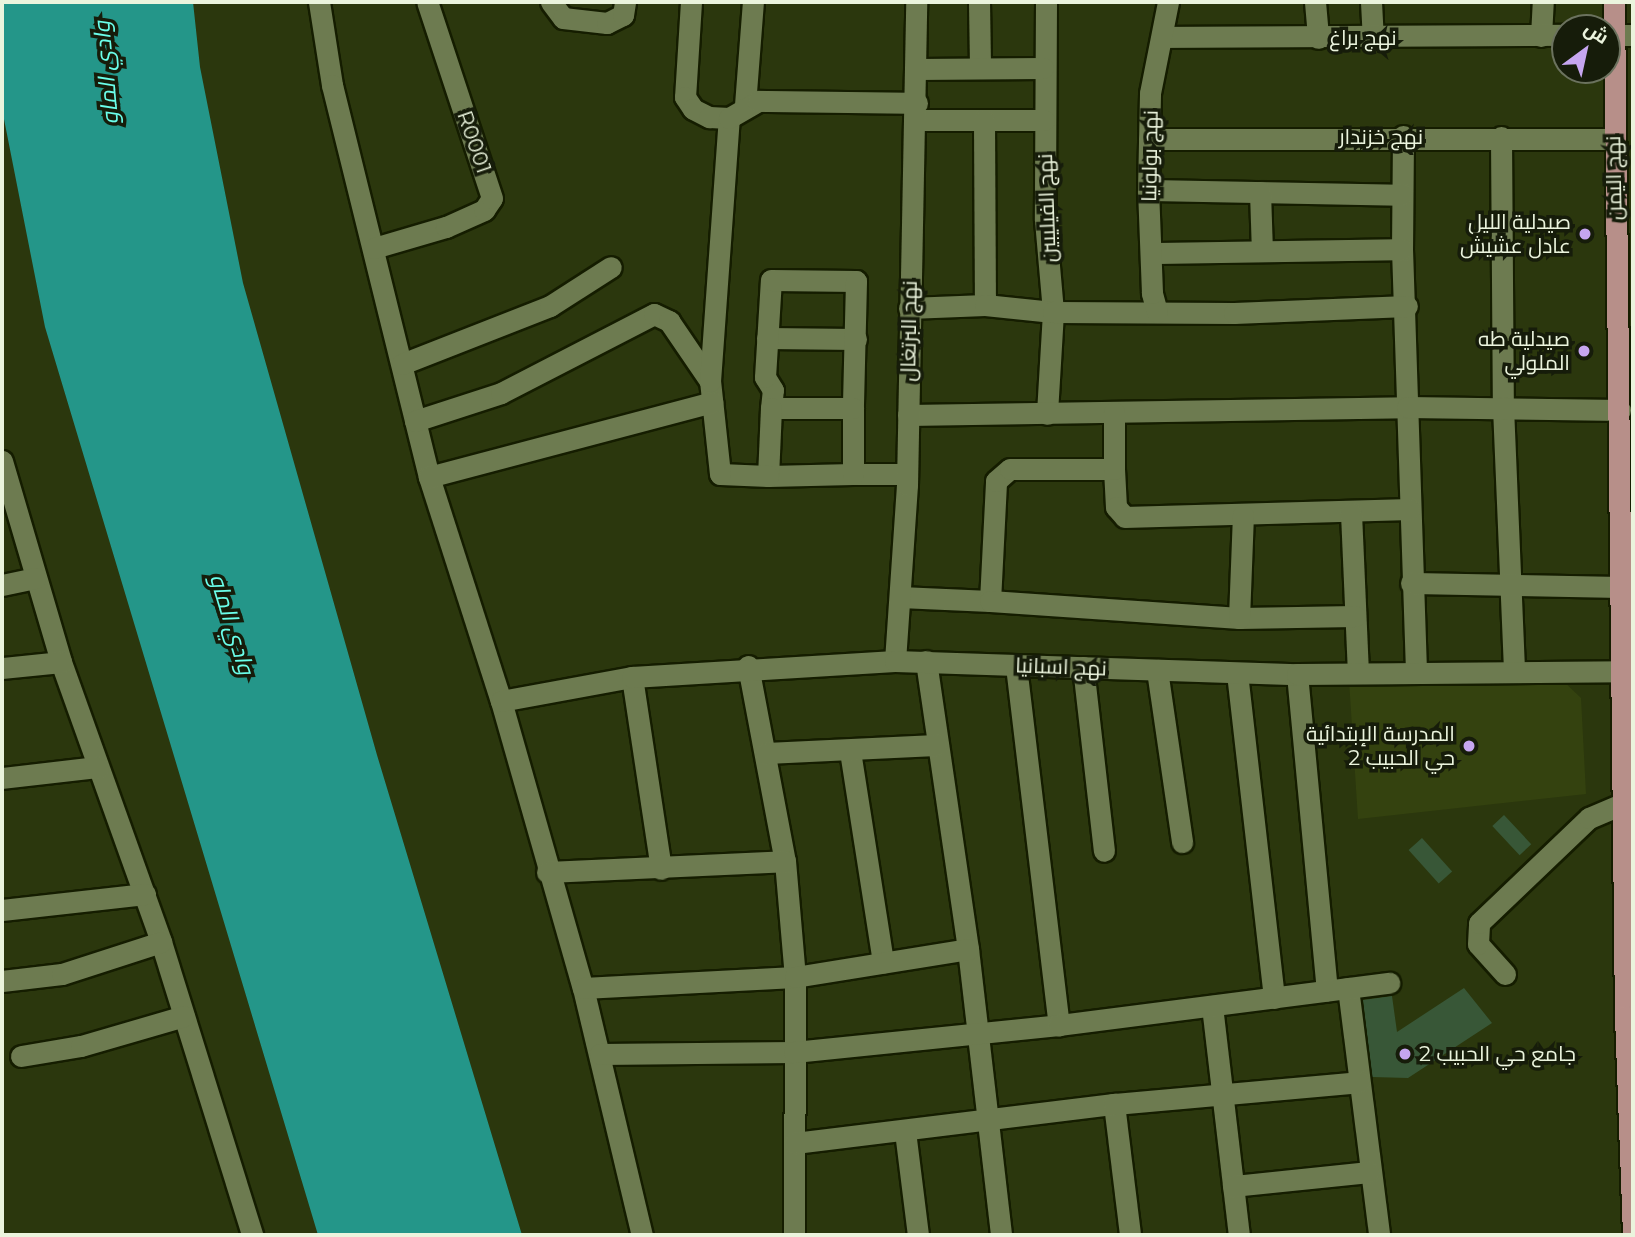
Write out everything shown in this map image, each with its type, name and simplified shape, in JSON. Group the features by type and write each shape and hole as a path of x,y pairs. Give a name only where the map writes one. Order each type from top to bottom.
{"main road":[{"name":"نهج اليمن","path":"1615,84 1612,139 1628,539 1623,587 1629,639 1624,671 1633,1235"}],"street":[{"path":"319,2 332,85 429,477 501,701 547,872 583,988 642,1235"},
{"name":"R0001","path":"374,248 446,227 484,210 492,198 427,2"},
{"path":"551,2 563,19 607,23 623,15 625,2"},
{"path":"691,2 685,97 693,109 709,117 737,111 758,101 917,111 984,120 1044,120"},
{"path":"753,2 737,111 711,391 720,474 907,474"},
{"name":"نهج البرتغال","path":"895,661 907,474 909,308 917,111 916,2"},
{"path":"979,2 980,67"},
{"name":"نهج الفيليبين","path":"1046,2 1044,120 1053,312 1047,414"},
{"name":"نهج بولونيا","path":"1157,312 1148,190 1149,139 1153,69 1168,2"},
{"path":"1315,2 1318,38"},
{"path":"1371,2 1373,38"},
{"path":"1541,36 1543,2"},
{"name":"نهج براغ","path":"1162,37 1551,36"},
{"path":"917,69 1044,68"},
{"path":"984,120 985,305"},
{"path":"1403,136 1402,249 1406,306 1411,583 1416,670"},
{"name":"نهج خزندار","path":"1149,139 1403,136 1612,139"},
{"path":"1501,137 1503,407 1508,585 1514,668"},
{"path":"1148,190 1402,195"},
{"path":"1260,192 1262,251"},
{"path":"1151,253 1402,249"},
{"path":"402,364 550,306 611,267"},
{"path":"768,476 773,390 765,377 771,280 856,281 853,474"},
{"path":"909,308 985,305 1053,312 1157,312 1406,306"},
{"path":"415,421 501,393 654,314 668,321 711,391"},
{"path":"767,338 856,339"},
{"path":"429,477 711,391"},
{"path":"908,415 1503,407 1625,424"},
{"path":"771,408 853,408"},
{"path":"1114,412 1116,507 1125,517 1351,513 1409,509"},
{"path":"2,461 61,662 145,894 252,1235"},
{"path":"990,601 996,481 1001,474 1010,469 1114,469"},
{"path":"1351,513 1358,673"},
{"path":"1239,618 1243,514"},
{"path":"2,585 35,578"},
{"path":"1411,583 1623,587"},
{"path":"900,597 1239,618 1355,616"},
{"name":"نهج اسبانيا","path":"501,701 632,677 748,666 895,661 1297,674 1514,668 1624,671"},
{"path":"926,661 936,745 968,949 1001,1235"},
{"path":"2,668 61,662"},
{"path":"748,666 785,861 795,977 794,1235"},
{"path":"1016,666 1059,1025"},
{"path":"1083,667 1104,850"},
{"path":"1157,670 1182,842"},
{"path":"1237,673 1274,998"},
{"path":"1297,674 1338,990 1359,1082 1368,1172 1379,1235"},
{"path":"632,677 661,869"},
{"path":"766,752 850,751 936,745"},
{"path":"850,751 883,961"},
{"path":"2,778 97,767"},
{"path":"1505,974 1478,944 1479,923 1590,818 1625,803"},
{"path":"547,872 661,869 785,861"},
{"path":"2,910 145,894"},
{"path":"2,981 62,974 161,942"},
{"path":"583,988 795,977 968,949"},
{"path":"600,1054 794,1052 1059,1025 1390,983"},
{"path":"1212,1006 1238,1235"},
{"path":"20,1056 81,1046 184,1016"},
{"path":"795,1143 1114,1104 1359,1082"},
{"path":"1114,1104 1130,1235"},
{"path":"905,1131 912,1235"},
{"path":"1234,1186 1368,1172"}],"shaded area":[{"name":"المدرسة الإبتدائية حي الحبيب 2","path":"1559,677 1581,698 1586,794 1358,819 1349,680 1387,679 1397,685 1403,680"}],"water":[{"name":"وادي الماو","path":"2,2 193,2 200,67 243,283 377,755 522,1235 318,1235 45,327 2,109"}],"building":[{"path":"1504,815 1531,844 1520,855 1492,826"},
{"path":"1422,838 1452,871 1439,883 1409,850"},
{"name":"جامع حي الحبيب 2","path":"1464,988 1492,1023 1408,1078 1372,1077 1363,1000 1392,996 1397,1032"}],"place":[{"name":"صيدلية الليل عادل عشيش","path":"1585,234"},
{"name":"صيدلية طه الملولي","path":"1584,351"},
{"name":"المدرسة الإبتدائية حي الحبيب 2","path":"1469,746"},
{"name":"جامع حي الحبيب 2","path":"1405,1054"}]}
